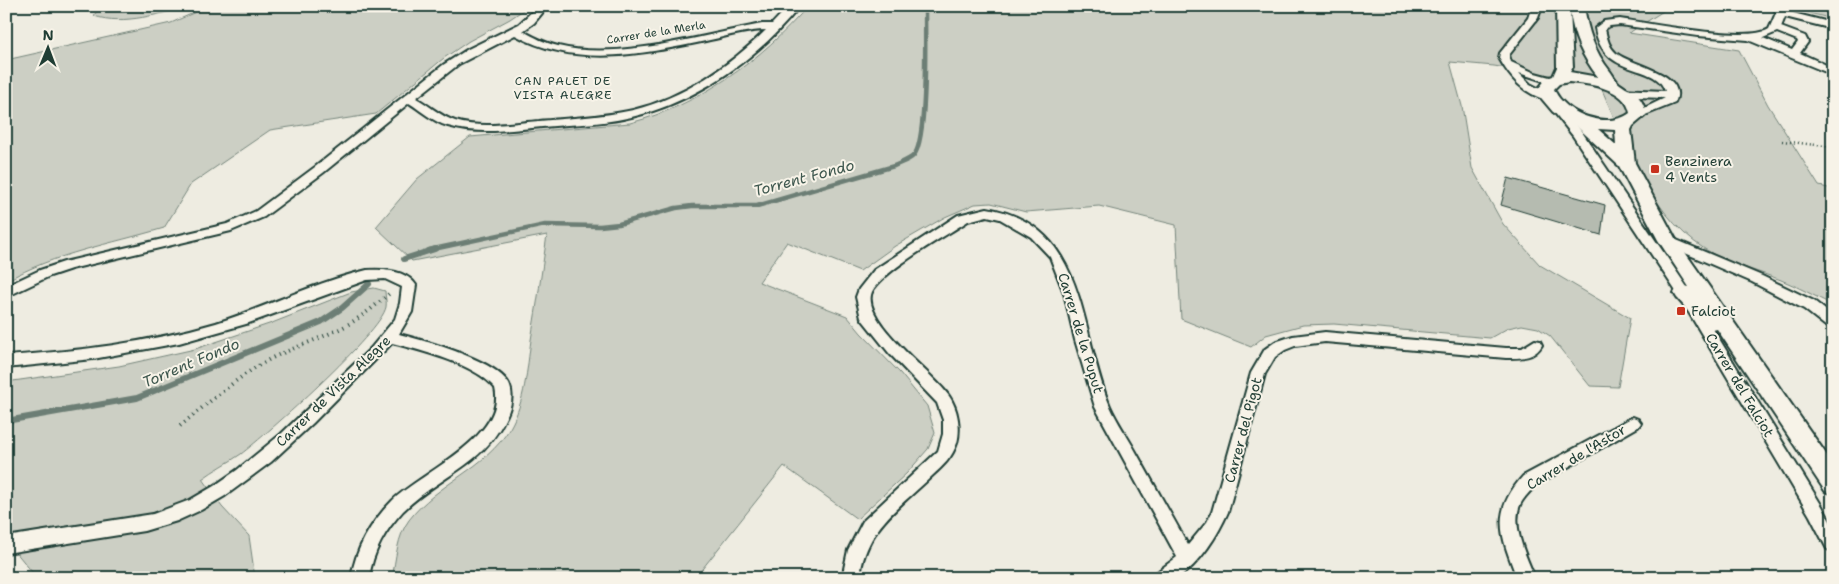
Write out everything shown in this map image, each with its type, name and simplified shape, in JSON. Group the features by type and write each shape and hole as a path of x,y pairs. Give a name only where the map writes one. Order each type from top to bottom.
{"main road":[{"path":"1563,6 1566,66 1556,80 1546,89 1551,102 1574,117 1626,163 1667,240 1833,484"},
{"path":"1577,6 1581,36 1585,49 1597,68 1617,89 1635,103 1638,109 1623,130 1626,163"},
{"path":"1556,80 1591,79 1617,89"},
{"path":"1574,117 1609,125 1632,119"},
{"path":"1684,293 1751,361"}],"street":[{"path":"6,292 45,273 68,265 198,236 246,221 260,214 286,196 463,56 516,31 532,20 543,6"},
{"path":"408,98 423,105 437,119 465,127 528,125 625,114 656,106 716,75 745,55 795,6"},
{"path":"1537,6 1534,18 1504,56 1515,77 1521,83 1551,102"},
{"path":"1632,119 1671,101 1670,85 1660,77 1630,66 1610,53 1604,46 1600,28 1603,25 1620,22 1723,36 1761,36 1770,33 1779,23 1778,10 1833,26"},
{"name":"Carrer de la Merla","path":"516,31 547,46 561,50 600,53 641,48 762,26 774,27"},
{"path":"1774,28 1801,38 1803,42 1794,54"},
{"path":"1747,37 1794,54 1833,72"},
{"path":"1507,64 1531,75 1556,80"},
{"path":"1617,89 1635,94 1672,95"},
{"name":"Carrer del Falciot","path":"1551,102 1578,134 1684,293 1816,511 1833,544"},
{"name":"Carrer de la Puput","path":"852,578 854,555 860,538 869,526 944,455 950,443 952,430 948,409 943,399 894,349 866,314 863,305 866,289 879,273 963,218 987,212 1004,215 1026,227 1047,244 1056,256 1071,293 1082,340 1103,407 1187,559"},
{"path":"1667,240 1758,279 1833,315"},
{"path":"6,362 75,356 180,338 244,319 345,281 370,275 389,274 405,281"},
{"name":"Carrer de Vista Alegre","path":"6,545 146,524 171,516 199,503 228,485 274,448 337,391 389,337 402,320 406,308 409,284 405,281"},
{"path":"1809,305 1833,324"},
{"path":"360,578 362,560 378,529 407,497 462,458 485,438 502,409 504,396 502,385 494,376 435,349 415,342 389,337"},
{"name":"Carrer del Pigot","path":"1163,578 1187,559 1213,527 1220,512 1258,373 1270,352 1293,341 1326,337 1506,353 1525,353 1535,345"},
{"name":"Carrer de l'Astor","path":"1526,578 1514,541 1511,523 1511,507 1518,494 1530,481 1633,423"}],"path":[{"path":"41,6 65,6"},
{"path":"1782,141 1833,147"},
{"path":"180,426 233,383 271,359 308,341 336,331 366,313 405,281"}],"shaded area":[{"path":"120,6 191,6 130,19 106,19 94,16 96,12"},
{"path":"209,6 529,6 444,58 376,114 270,130 191,184 164,228 64,256 25,271 6,281 6,60 171,23"},
{"path":"808,6 1671,6 1629,33 1739,50 1768,105 1819,186 1833,189 1833,305 1788,283 1717,256 1694,242 1675,224 1658,203 1631,156 1599,83 1494,66 1450,62 1462,106 1472,168 1503,224 1540,265 1630,318 1618,387 1590,386 1550,336 1538,328 1522,325 1508,328 1490,338 1334,324 1303,325 1266,335 1251,347 1181,319 1176,225 1099,206 1026,212 991,203 975,204 945,217 895,246 860,271 787,242 759,282 847,316 900,373 927,406 935,433 928,449 907,473 857,519 784,466 695,578 392,578 399,540 409,520 433,496 488,454 500,442 515,418 525,385 547,235 412,261 376,227 417,179 470,137 630,123 656,115 681,105 728,78 770,45"},
{"path":"1781,6 1833,6 1833,19"},
{"path":"374,288 385,291 386,307 365,338 345,360 274,427 241,454 202,479 222,507 249,536 255,578 37,578 6,540 6,382 119,366 195,349 272,323 351,292"}],"building":[{"path":"1508,178 1605,205 1601,235 1501,205"}],"waterway":[{"name":"Torrent Fondo","path":"429,250 545,225 600,226 619,224 676,208 692,206 757,206 894,166 905,161 914,155 922,128 925,84 925,6"},
{"name":"Torrent Fondo","path":"404,259 435,249"},
{"name":"Torrent Fondo","path":"6,421 137,398 321,322 342,308 369,284"}],"place":[{"name":"Benzinera 4 Vents","path":"1655,169"},
{"name":"Falciot","path":"1681,311"}],"district":[{"name":"CAN PALET DE VISTA ALEGRE","path":"563,88"}]}
